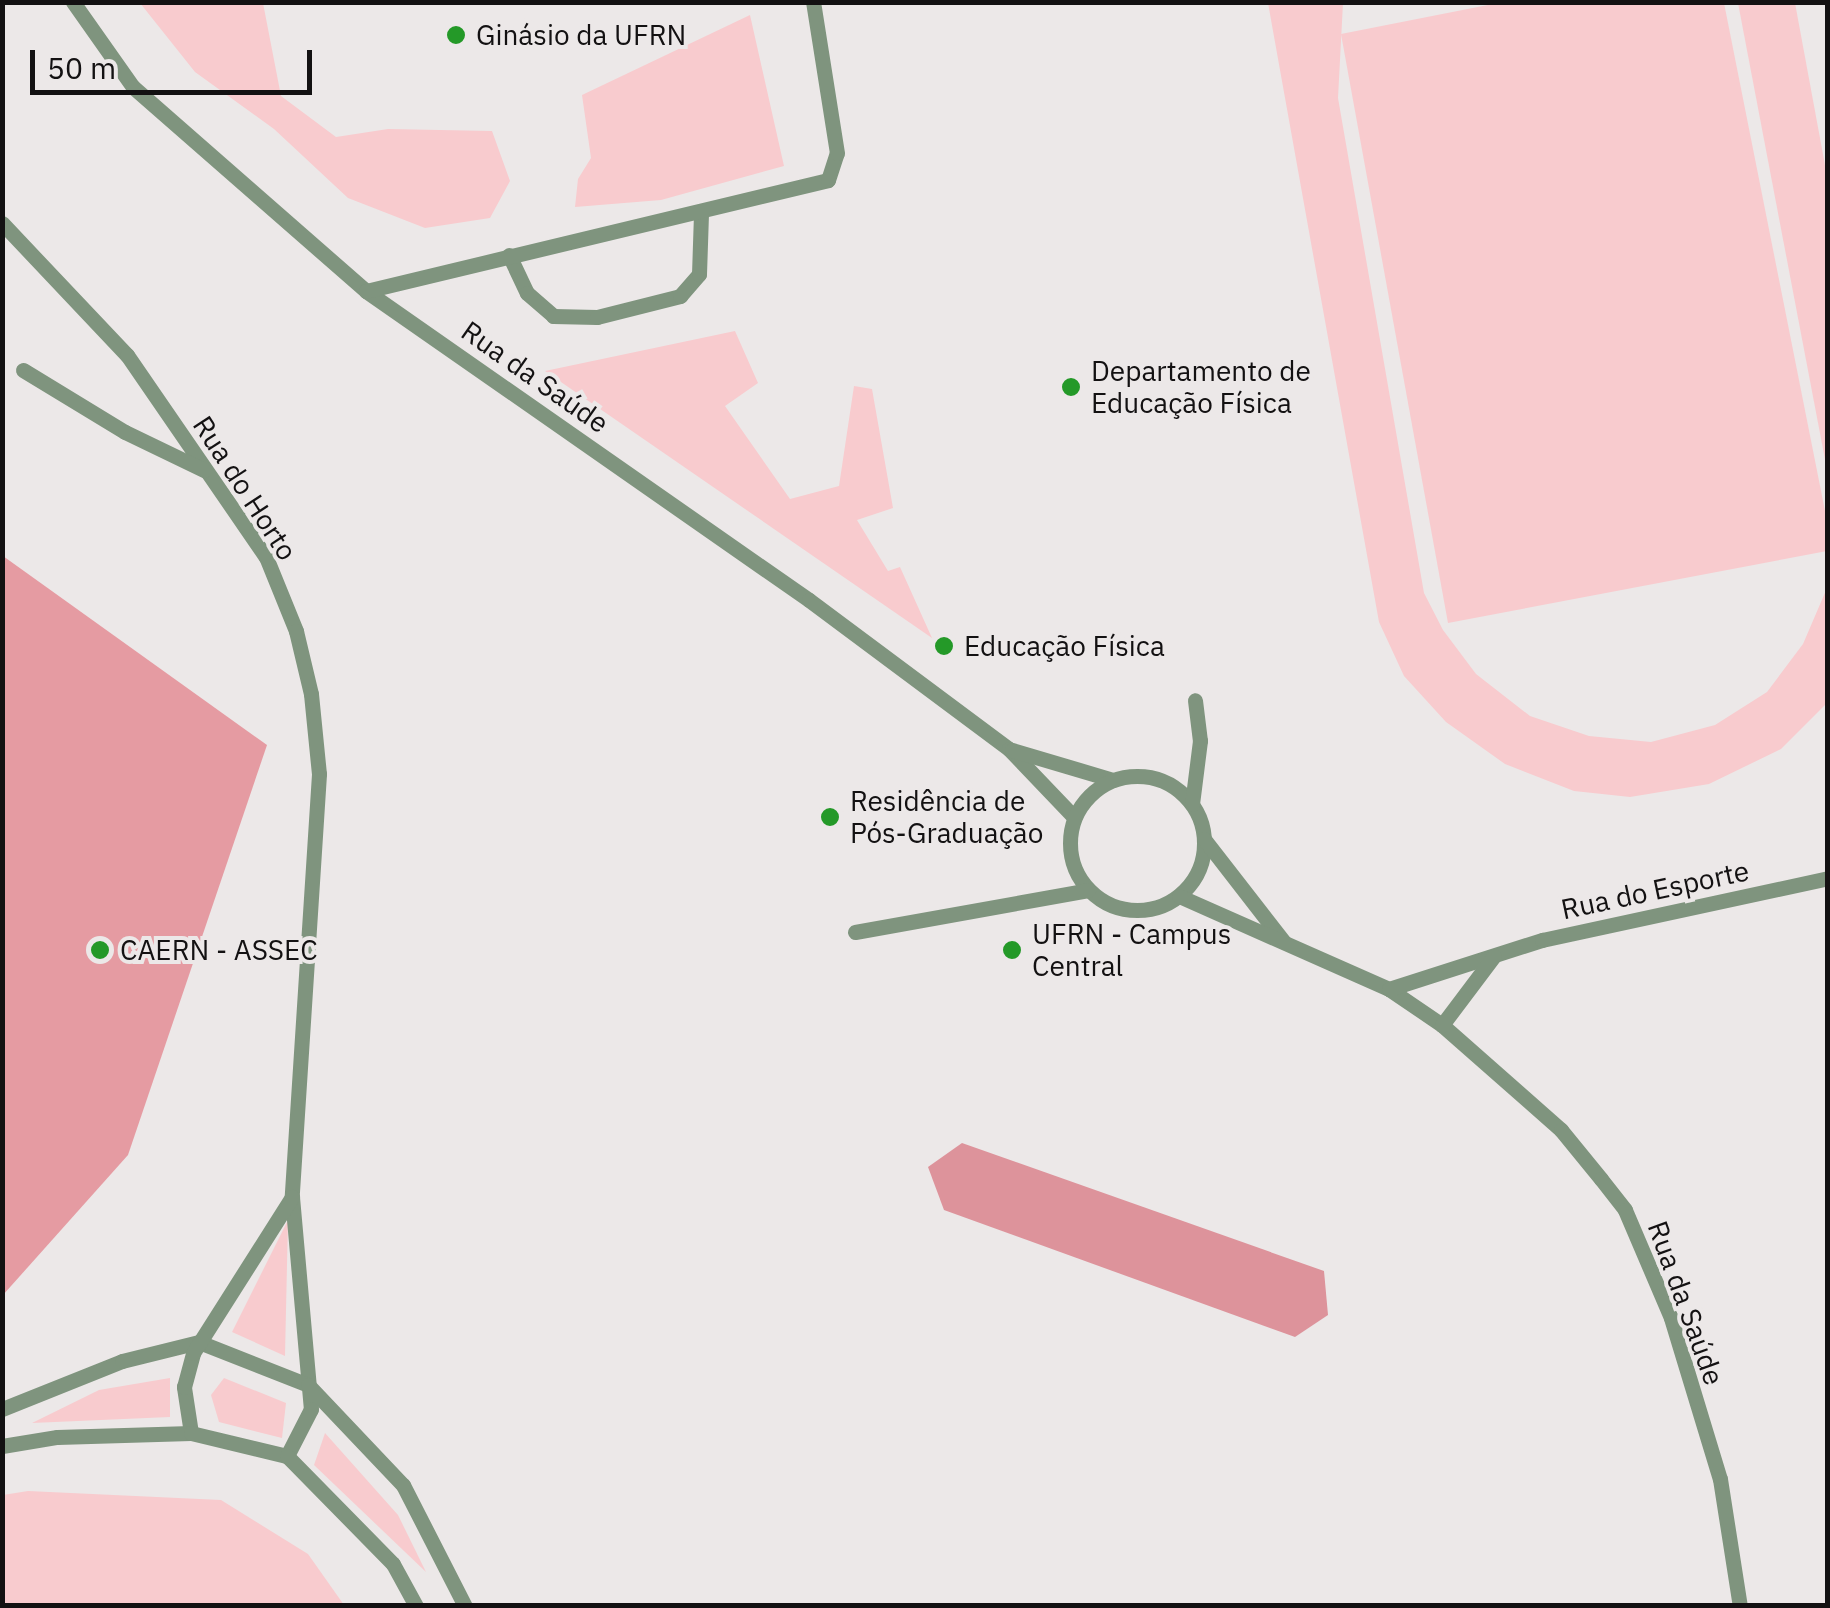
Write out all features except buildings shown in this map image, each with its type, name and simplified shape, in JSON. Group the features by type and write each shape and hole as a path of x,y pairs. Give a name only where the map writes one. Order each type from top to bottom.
{"lane":[{"name":"Rua da Saúde","path":"73,2 132,87 366,291 808,600 1008,749 1074,817"},
{"path":"366,291 508,255 812,189 836,169 812,2"},
{"path":"508,255 527,293 553,316 596,317 680,296 699,274 702,213"},
{"name":"Rua do Horto","path":"2,223 127,355 266,557 296,631 311,694 319,774 292,1197 309,1422 287,1456"},
{"path":"23,370 125,432 208,472"},
{"path":"1192,804 1200,741 1195,700"},
{"name":"Rua da Saúde","path":"1008,749 1114,780 1148,776 1170,784 1192,804 1204,839 1286,945"},
{"path":"1114,780 1084,800 1074,817 1070,856 1088,890 1104,902 1142,910 1179,896 1202,861 1204,839"},
{"name":"Rua do Esporte","path":"1389,988 1542,940 1828,878"},
{"path":"855,932 1088,890"},
{"name":"Rua da Saúde","path":"1179,896 1389,988 1442,1025 1561,1130 1625,1210 1671,1318 1720,1479 1740,1606"},
{"path":"1442,1025 1494,956"},
{"name":"Rua do Horto","path":"192,1434 184,1387 199,1342 292,1197"},
{"path":"2,1410 122,1361 199,1342 308,1385 403,1485 465,1606"},
{"path":"2,1446 57,1436 192,1434 287,1456 393,1564 416,1606"}],"shaded area":[{"path":"1503,2 1724,3 1827,521 1827,551 1448,623 1341,34"},
{"path":"140,3 263,3 281,96 336,137 388,129 492,131 510,181 490,218 425,228 348,198 274,129 195,72"},
{"path":"1268,3 1343,3 1338,98 1424,593 1443,630 1476,674 1530,716 1589,736 1651,742 1715,725 1767,692 1803,644 1827,588 1827,703 1781,749 1709,784 1630,797 1574,791 1505,764 1446,722 1404,676 1379,622"},
{"path":"1738,3 1795,3 1827,176 1827,470"},
{"path":"750,15 784,166 661,200 575,207 578,179 591,158 582,95"},
{"path":"735,331 758,383 725,406 790,499 839,486 854,386 872,389 893,508 857,520 888,571 900,567 932,638 545,371"},
{"name":"CAERN - ASSEC","path":"3,556 267,745 128,1155 3,1295"},
{"path":"962,1143 1324,1271 1328,1315 1295,1337 944,1210 928,1167"},
{"path":"288,1220 285,1356 232,1332"},
{"path":"170,1378 170,1417 32,1423 99,1390"},
{"path":"224,1378 286,1403 282,1438 219,1422 211,1395"},
{"path":"325,1433 398,1515 426,1572 314,1465"},
{"path":"28,1491 221,1500 308,1554 344,1605 3,1605 3,1495"}],"place":[{"name":"Ginásio da UFRN","path":"456,35"},
{"name":"Departamento de Educação Física","path":"1071,387"},
{"name":"Educação Física","path":"944,646"},
{"name":"Residência de Pós-Graduação","path":"830,817"},
{"name":"CAERN - ASSEC","path":"100,950"},
{"name":"UFRN - Campus Central","path":"1012,950"}]}
